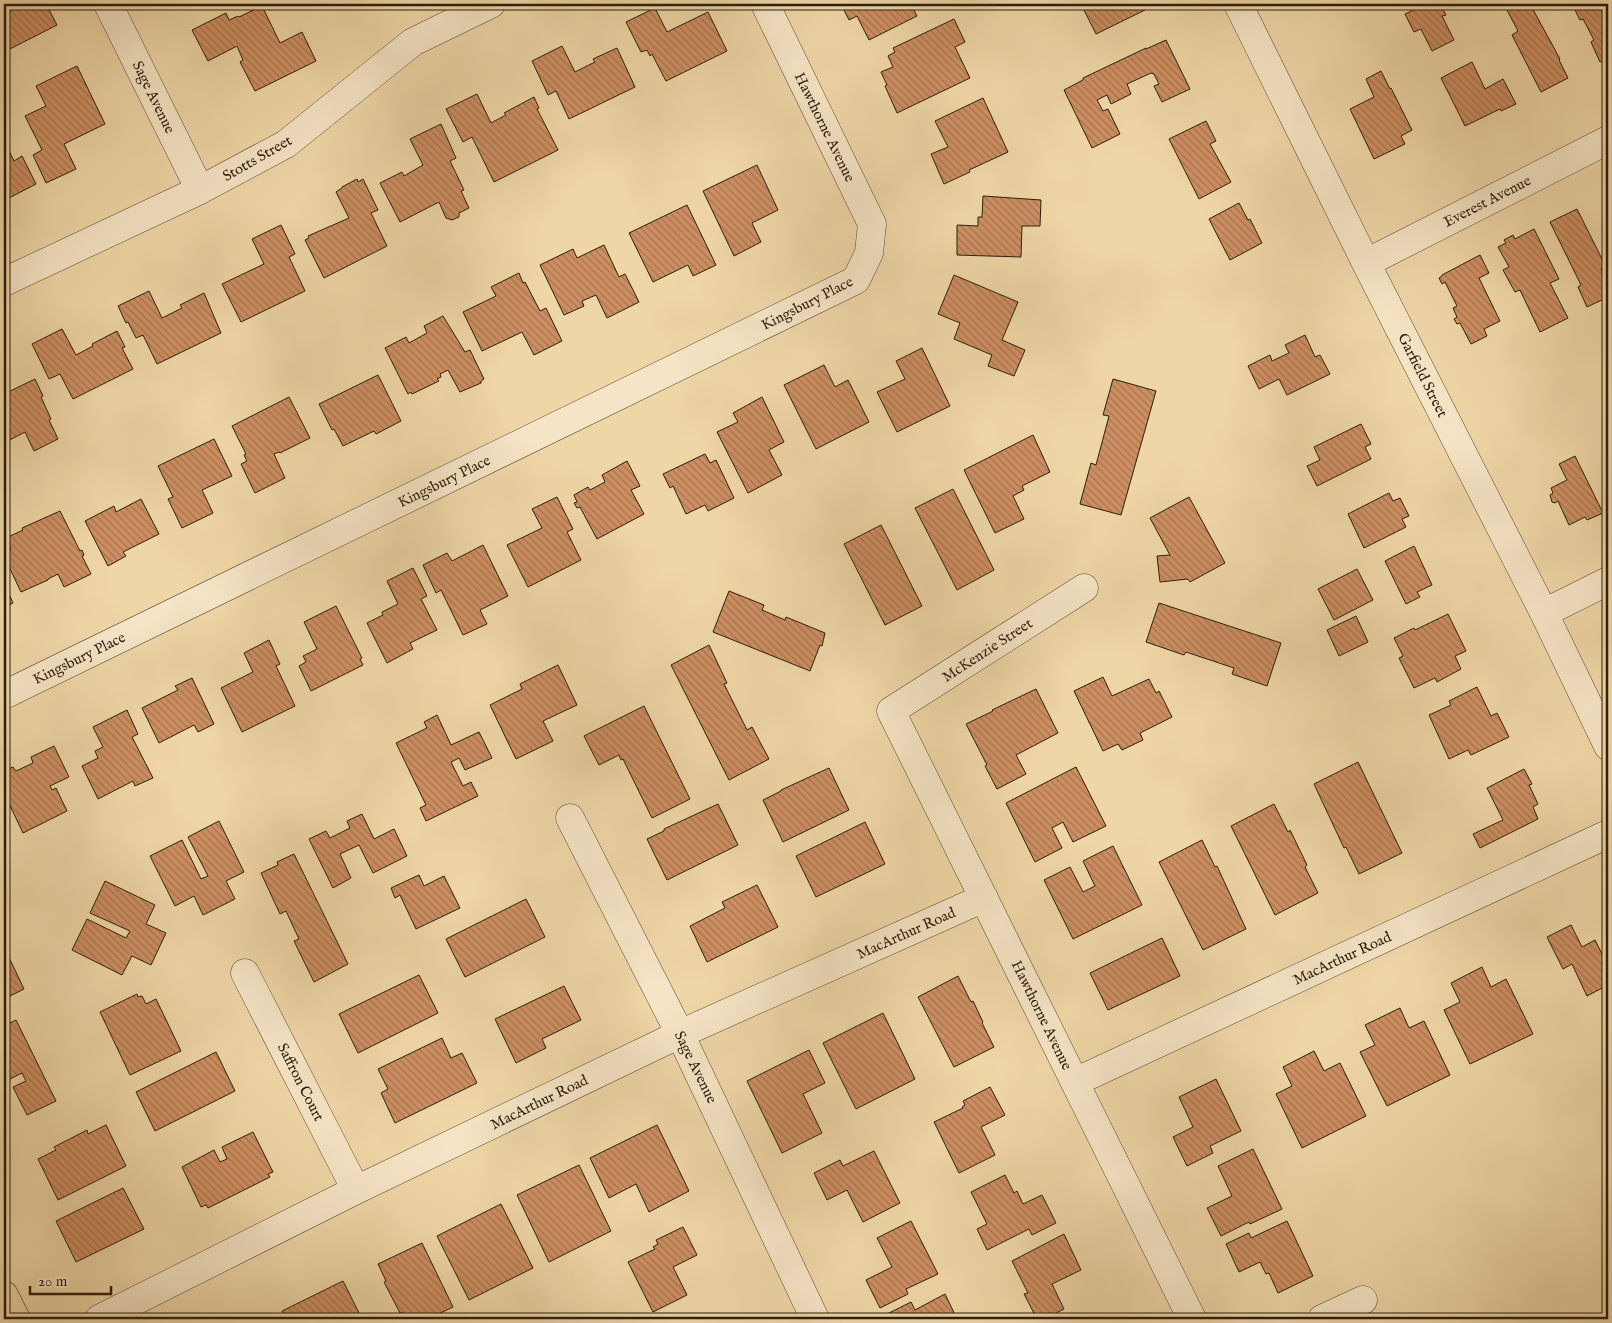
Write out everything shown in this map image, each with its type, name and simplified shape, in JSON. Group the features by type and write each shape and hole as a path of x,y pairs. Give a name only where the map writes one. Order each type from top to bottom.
{"main road":[{"path":"4,1295 16,1319"}],"street":[{"name":"Sage Avenue","path":"108,4 200,190"},
{"name":"Stotts Street","path":"4,282 200,190 286,144 413,42 491,4"},
{"name":"Hawthorne Avenue","path":"765,4 872,224 869,253"},
{"name":"Garfield Street","path":"1238,4 1366,263 1544,613 1608,746"},
{"name":"Everest Avenue","path":"1366,263 1608,140"},
{"name":"Kingsbury Place","path":"4,694 856,280 869,253"},
{"path":"1544,613 1608,581"},
{"name":"McKenzie Street","path":"891,711 1084,588"},
{"name":"Hawthorne Avenue","path":"891,711 1192,1319"},
{"name":"Sage Avenue","path":"570,818 680,1034 816,1319"},
{"name":"MacArthur Road","path":"1075,1082 1608,834"},
{"name":"MacArthur Road","path":"99,1319 356,1190 680,1034 984,898"},
{"name":"Saffron Court","path":"245,973 356,1190"},
{"path":"1322,1319 1363,1300"}],"building":[{"path":"11,4 46,4 57,25 4,52 4,8"},
{"path":"841,4 911,4 917,16 869,40 857,16 849,20"},
{"path":"1085,4 1142,4 1145,10 1096,34 1082,6"},
{"path":"1426,4 1440,4 1446,15 1442,16 1454,40 1432,51 1421,29 1414,32 1405,14"},
{"path":"1519,4 1530,4 1560,59 1568,78 1541,92 1512,35 1518,31 1507,10"},
{"path":"1572,4 1606,4 1608,8 1608,58 1600,62 1591,42 1594,40 1583,19 1580,20"},
{"path":"262,6 280,43 302,32 316,61 255,91 240,62 243,60 237,46 208,61 192,30 226,13 229,20"},
{"path":"655,8 667,32 708,12 727,51 666,81 652,54 650,56 647,50 641,52 626,22"},
{"path":"954,19 965,42 955,47 970,78 897,113 881,72 893,67 888,56 895,52 893,48"},
{"path":"1166,40 1190,89 1162,102 1154,86 1159,84 1154,74 1151,73 1127,84 1131,94 1111,104 1107,95 1097,100 1103,111 1108,109 1120,134 1092,148 1064,90 1083,80 1083,78"},
{"path":"562,46 575,72 595,62 593,59 617,48 635,87 569,119 556,91 548,95 532,61"},
{"path":"1472,62 1485,89 1503,79 1516,104 1501,111 1500,109 1465,126 1441,78"},
{"path":"77,66 105,124 64,144 76,169 46,183 33,155 42,150 25,116 46,106 36,86"},
{"path":"1381,71 1412,130 1401,136 1405,144 1374,159 1350,109 1374,97 1366,79"},
{"path":"477,94 491,123 506,115 504,113 534,97 539,108 537,109 558,150 494,182 472,137 463,142 446,109"},
{"path":"983,98 1008,152 944,184 931,154 948,147 935,121"},
{"path":"1206,121 1216,141 1210,144 1231,182 1199,199 1169,139"},
{"path":"441,124 456,158 450,161 464,190 461,191 469,208 459,213 459,217 452,220 446,218 439,202 400,222 380,183 402,172 404,176 423,165 410,139"},
{"path":"4,141 14,161 22,156 36,184 7,199 4,194"},
{"path":"757,165 778,210 752,223 761,242 734,256 703,191"},
{"path":"357,179 358,182 363,179 378,210 371,213 387,246 324,278 305,240 309,238 308,236 349,218 336,192"},
{"path":"983,196 1041,200 1040,226 1022,226 1021,257 957,255 957,225 978,226 978,217 982,217"},
{"path":"1239,203 1248,220 1250,219 1262,243 1230,260 1209,219"},
{"path":"687,205 716,265 693,276 688,265 653,282 629,233"},
{"path":"1577,209 1606,267 1601,269 1608,285 1608,297 1587,307 1578,287 1581,285 1550,222"},
{"path":"281,225 295,254 289,257 305,291 241,322 222,284 264,264 252,239"},
{"path":"1534,229 1559,279 1550,283 1568,318 1540,332 1520,290 1515,292 1503,270 1509,267 1498,247 1506,243 1504,240 1513,235 1515,239"},
{"path":"604,245 619,277 625,274 639,302 607,318 596,295 582,301 584,306 564,315 540,265 573,249 577,258"},
{"path":"1480,255 1489,273 1479,278 1500,321 1484,329 1487,336 1471,344 1460,323 1457,324 1454,319 1457,317 1453,308 1457,306 1445,282 1442,284 1439,278"},
{"path":"519,273 540,311 546,308 562,341 534,355 522,332 482,351 463,312 496,296 491,287"},
{"path":"954,275 1018,302 1002,340 1025,350 1014,376 988,366 992,355 954,339 960,323 938,314"},
{"path":"149,291 162,318 182,308 180,305 204,293 221,333 157,364 143,335 136,338 118,306"},
{"path":"443,316 465,352 470,350 484,379 481,383 460,392 448,370 440,374 441,377 437,379 439,381 412,394 411,392 408,394 385,348 406,337 409,343 427,333 424,326"},
{"path":"62,329 76,355 117,331 125,347 122,348 133,369 73,399 60,374 49,379 32,344"},
{"path":"1305,335 1315,357 1320,355 1330,374 1287,395 1279,379 1259,389 1248,366 1270,355 1272,361 1289,353 1285,345"},
{"path":"922,348 950,406 897,432 877,392 905,379 896,361"},
{"path":"824,365 835,387 848,380 869,422 816,449 784,385"},
{"path":"378,375 401,421 376,434 374,431 343,446 334,429 332,430 319,404"},
{"path":"35,379 51,419 49,420 58,439 34,451 25,432 4,443 4,394"},
{"path":"1113,379 1156,391 1121,515 1080,504 1091,463 1096,465 1109,416 1103,415"},
{"path":"289,397 310,438 280,453 274,454 285,478 255,493 241,464 247,461 244,455 246,454 232,426"},
{"path":"762,397 784,442 769,450 782,475 748,493 717,432 738,422 733,413"},
{"path":"1361,424 1371,444 1365,447 1371,459 1317,486 1307,466 1320,460 1314,447"},
{"path":"1033,435 1050,472 1022,486 1024,490 1013,496 1024,519 995,533 964,470"},
{"path":"214,439 232,476 202,490 213,513 182,528 168,499 173,497 158,466"},
{"path":"705,454 710,463 716,460 734,498 708,511 705,505 686,514 673,486 670,488 663,474"},
{"path":"1575,456 1603,513 1587,520 1585,517 1569,525 1558,501 1552,502 1550,495 1553,493 1551,488 1567,480 1559,464"},
{"path":"627,461 640,486 631,490 644,514 597,539 580,507 577,508 574,503 577,502 574,495 588,487 590,490 605,482 602,475"},
{"path":"953,489 994,570 957,590 915,508"},
{"path":"1389,493 1393,501 1400,498 1409,516 1402,519 1406,527 1364,548 1348,514"},
{"path":"557,497 573,529 567,532 581,560 528,587 507,545 542,528 532,509"},
{"path":"1189,497 1225,563 1190,582 1188,579 1160,582 1157,556 1170,555 1150,518"},
{"path":"141,499 159,534 123,552 126,556 108,566 85,521 114,506 116,512"},
{"path":"60,511 80,551 82,550 84,555 82,556 91,574 64,587 58,574 21,592 4,556 4,552 11,549 6,538 23,530 22,528"},
{"path":"881,525 922,606 885,625 844,544"},
{"path":"483,545 508,596 480,610 487,624 463,635 441,590 436,593 423,565 447,553 452,561"},
{"path":"1414,546 1432,585 1417,592 1420,597 1406,604 1385,561"},
{"path":"413,568 427,596 421,599 437,630 410,643 413,649 387,663 367,623 383,615 382,612 398,604 387,581"},
{"path":"1357,569 1373,600 1334,620 1318,589"},
{"path":"4,583 13,603 4,608"},
{"path":"729,591 764,605 762,610 785,620 786,617 825,633 822,646 820,645 810,671 713,632"},
{"path":"1159,603 1281,643 1267,686 1232,674 1234,668 1186,652 1184,655 1146,642"},
{"path":"336,606 362,658 360,659 363,665 311,691 299,666 306,662 303,656 317,649 304,622"},
{"path":"1448,614 1466,651 1455,656 1461,669 1437,682 1435,678 1414,688 1399,658 1403,656 1394,638"},
{"path":"1356,616 1368,642 1339,656 1327,630"},
{"path":"269,640 280,664 276,666 295,706 242,732 221,688 253,672 244,653"},
{"path":"709,645 727,683 724,684 747,730 752,727 769,759 729,780 671,665"},
{"path":"558,665 577,705 543,721 553,741 516,759 490,705 522,689 520,684"},
{"path":"1103,677 1112,696 1149,679 1156,693 1159,691 1172,717 1140,733 1143,740 1122,750 1118,744 1103,751 1074,691"},
{"path":"192,678 214,724 198,732 194,725 159,743 142,708 178,690 175,686"},
{"path":"1477,687 1491,716 1497,713 1509,737 1471,755 1468,750 1449,759 1429,715 1451,705 1449,701"},
{"path":"1036,689 1058,733 1016,755 1026,774 997,789 966,724"},
{"path":"644,706 690,799 652,818 623,759 621,760 619,755 599,765 584,736"},
{"path":"127,710 138,734 132,737 153,778 135,786 133,781 98,799 82,766 98,758 95,751 103,747 93,727"},
{"path":"437,715 451,745 479,732 492,758 465,770 459,758 451,762 463,786 471,782 478,796 426,821 420,808 426,805 396,743 427,728 424,722"},
{"path":"54,746 69,777 50,786 52,790 56,788 67,811 23,833 4,793 4,771 13,767 16,771 33,763 31,757"},
{"path":"1358,762 1402,853 1359,874 1346,847 1344,848 1314,784"},
{"path":"1076,767 1106,826 1073,842 1063,822 1052,828 1062,848 1035,862 1006,803"},
{"path":"829,768 849,810 783,842 763,800"},
{"path":"1524,769 1532,784 1529,785 1538,804 1533,807 1538,819 1480,848 1473,834 1503,820 1487,788"},
{"path":"718,804 738,845 667,880 647,839"},
{"path":"1274,804 1288,832 1290,830 1318,893 1275,915 1231,826"},
{"path":"362,814 374,839 394,829 407,856 373,873 359,845 340,854 351,878 333,888 309,839 326,831 330,838 350,828 347,821"},
{"path":"219,821 244,872 226,881 235,899 203,915 194,896 175,906 150,856 182,840 201,879 208,876 188,837"},
{"path":"865,822 885,864 816,897 796,856"},
{"path":"1202,840 1215,867 1217,866 1246,929 1203,950 1159,862"},
{"path":"1113,846 1142,905 1073,939 1044,880 1070,867 1083,892 1095,886 1083,861"},
{"path":"294,854 348,964 314,982 294,941 299,939 286,911 280,914 261,873 278,865 277,862"},
{"path":"419,875 424,886 444,876 460,908 416,929 400,895 395,898 391,888"},
{"path":"105,881 155,905 146,924 166,933 151,965 132,956 122,975 72,950 87,919 126,938 130,931 90,913"},
{"path":"757,885 778,927 707,962 690,926 725,908 722,902"},
{"path":"526,899 545,937 465,977 446,939"},
{"path":"1571,925 1582,947 1595,940 1608,966 1608,985 1587,996 1572,964 1563,969 1547,937"},
{"path":"1162,938 1180,976 1108,1010 1090,973"},
{"path":"4,947 24,989 4,999"},
{"path":"1482,967 1491,987 1506,979 1533,1034 1470,1064 1444,1010 1460,1002 1451,983"},
{"path":"419,975 438,1013 358,1053 339,1014"},
{"path":"958,976 971,1002 973,1001 994,1047 954,1067 918,997"},
{"path":"564,986 581,1020 542,1039 546,1048 516,1063 495,1019"},
{"path":"137,994 138,997 142,996 146,1004 156,999 181,1051 130,1075 100,1012"},
{"path":"1400,1008 1409,1028 1424,1021 1450,1075 1387,1106 1360,1052 1375,1045 1365,1025"},
{"path":"883,1013 915,1079 856,1109 823,1043"},
{"path":"16,1020 56,1101 27,1115 13,1087 26,1081 22,1073 4,1082 4,1026"},
{"path":"442,1038 451,1058 462,1053 477,1083 395,1123 381,1093 388,1089 378,1069"},
{"path":"809,1050 825,1083 803,1094 822,1133 782,1153 747,1081"},
{"path":"1314,1051 1324,1071 1340,1063 1366,1116 1302,1148 1276,1094 1292,1086 1283,1067"},
{"path":"216,1052 235,1091 155,1131 136,1092"},
{"path":"1216,1079 1241,1131 1210,1146 1213,1153 1187,1166 1173,1137 1193,1127 1179,1097"},
{"path":"990,1087 1005,1115 981,1127 995,1155 959,1173 934,1122 963,1108 965,1105 963,1101"},
{"path":"106,1125 126,1166 58,1200 38,1159 56,1150 54,1147 87,1130 88,1134"},
{"path":"657,1125 689,1191 649,1212 636,1184 609,1198 590,1158"},
{"path":"253,1132 273,1172 268,1174 270,1177 208,1208 206,1205 201,1207 182,1167 214,1150 220,1162 227,1159 222,1147"},
{"path":"1253,1149 1282,1209 1221,1236 1207,1208 1232,1196 1218,1166"},
{"path":"874,1151 900,1203 863,1222 847,1190 827,1200 814,1173 840,1160 843,1166"},
{"path":"579,1165 611,1231 549,1262 517,1195"},
{"path":"1005,1175 1014,1193 1017,1191 1023,1204 1042,1195 1056,1223 1032,1235 1029,1229 987,1250 977,1229 987,1224 971,1192"},
{"path":"123,1188 144,1229 76,1262 56,1221"},
{"path":"501,1204 533,1268 469,1300 437,1236"},
{"path":"911,1221 938,1274 906,1289 908,1294 880,1308 866,1280 892,1267 877,1238"},
{"path":"1287,1221 1313,1276 1278,1293 1269,1273 1266,1274 1260,1262 1239,1272 1226,1244 1249,1233 1251,1238"},
{"path":"683,1227 697,1255 673,1267 687,1295 653,1312 628,1262 655,1249 653,1247 658,1244 656,1240"},
{"path":"1064,1234 1081,1270 1052,1284 1064,1309 1044,1319 1037,1319 1024,1294 1028,1293 1012,1261"},
{"path":"422,1243 453,1307 428,1319 405,1319 384,1282 386,1281 378,1264"},
{"path":"343,1281 362,1319 286,1319 282,1311"},
{"path":"945,1294 957,1319 887,1319 885,1315 911,1302 915,1310"}]}
